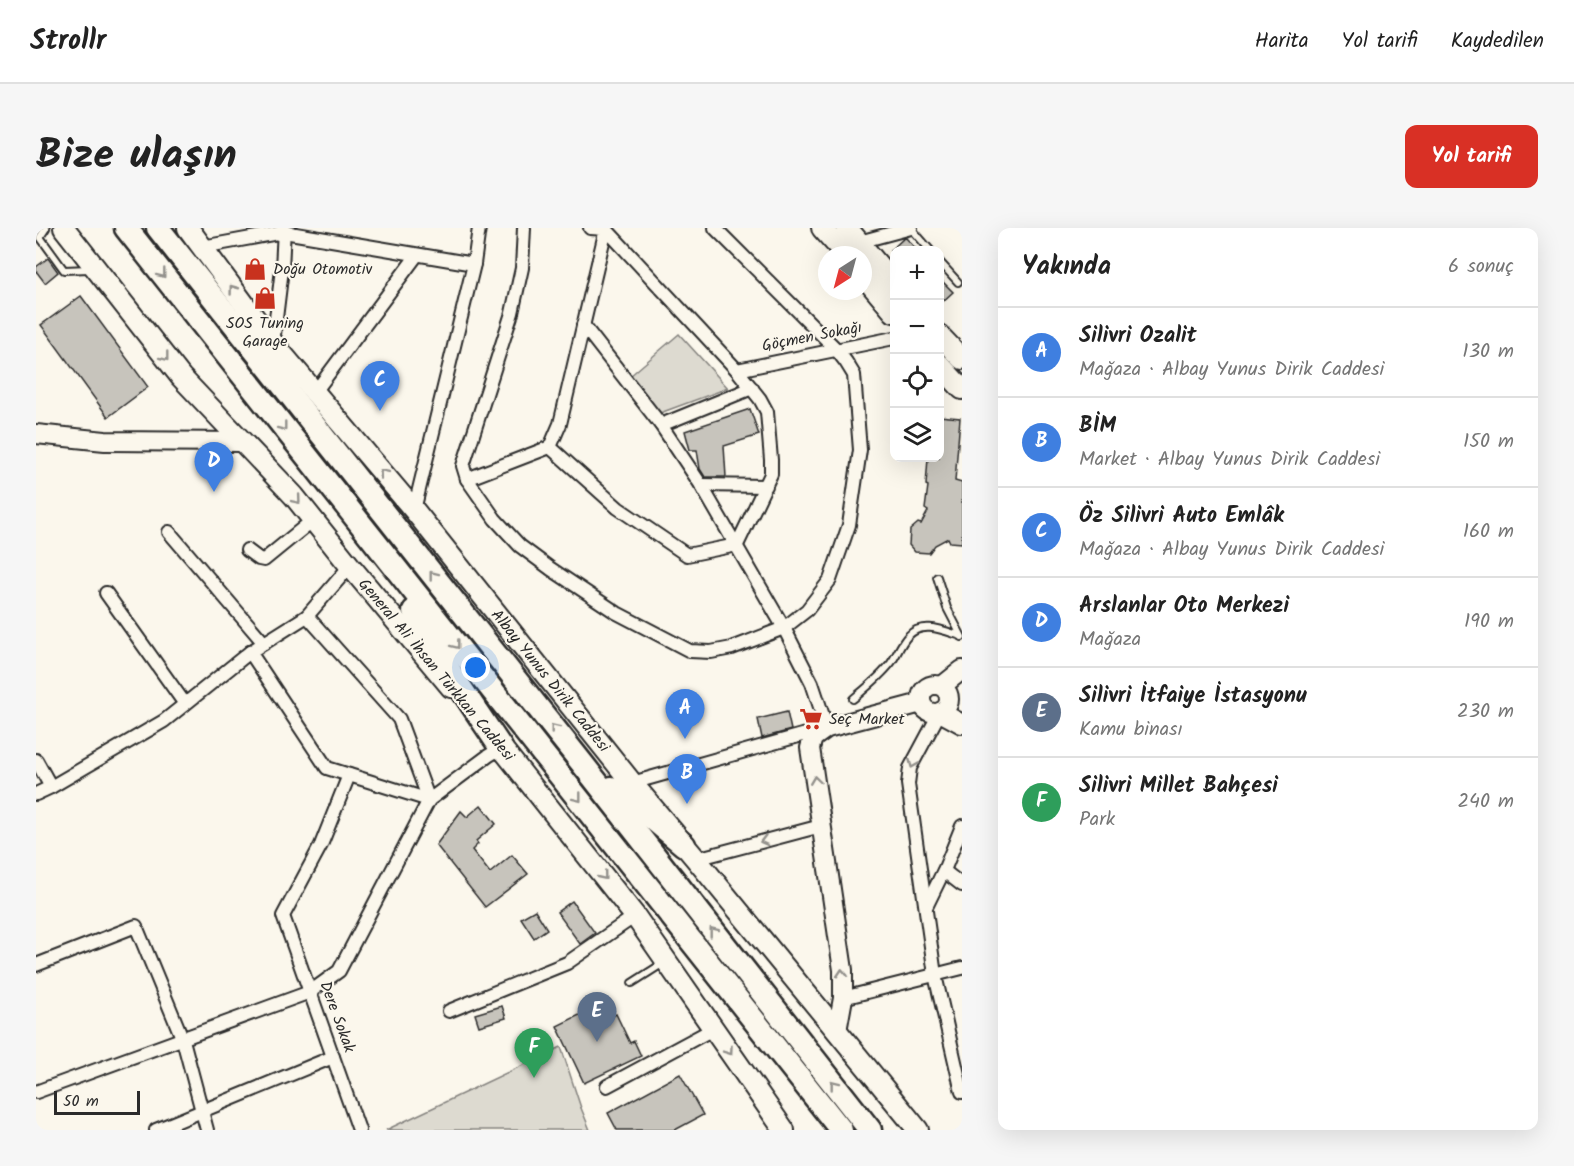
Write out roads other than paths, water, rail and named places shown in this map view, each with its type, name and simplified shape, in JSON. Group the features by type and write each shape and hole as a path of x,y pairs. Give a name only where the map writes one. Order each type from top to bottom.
{"highway":[{"path":"126,228 841,1130"},
{"path":"158,228 870,1130"},
{"path":"378,546 452,675 501,748"},
{"path":"581,762 629,803 652,818 690,852"}],"main road":[{"name":"General Ali İhsan Türkkan Caddesi","path":"64,228 181,377 294,496 501,748 635,916 784,1130"},
{"name":"Albay Yunus Dirik Caddesi","path":"188,228 273,343 414,510 632,783 918,1130"},
{"path":"822,228 851,242 890,280"},
{"path":"872,286 890,307"},
{"path":"944,340 962,360"},
{"path":"944,369 962,389"},
{"path":"36,434 105,441 243,442"},
{"path":"945,690 962,670"},
{"path":"945,690 949,702 947,707 940,712 926,710 921,703 922,693 928,686 937,685 945,690 962,714"},
{"path":"837,1031 843,998 843,970 810,748 813,738 827,728 921,703"},
{"path":"940,712 962,724"}],"street":[{"path":"414,510 474,264 479,228"},
{"path":"524,228 522,268 512,313 463,465 467,479 495,519 520,546 551,569 617,613 690,651 711,652 732,648 784,628 807,610 830,580 849,525 860,450 854,375 846,362 836,349 715,228"},
{"path":"590,228 606,228 737,369 767,412 771,474 737,545"},
{"path":"467,479 550,447 560,424 606,228"},
{"path":"851,242 911,228"},
{"path":"202,247 284,230 474,264"},
{"path":"273,343 284,230"},
{"path":"315,392 417,255"},
{"path":"583,325 661,424 701,485 784,628 812,683 827,728 632,783"},
{"name":"Göçmen Sokağı","path":"737,369 890,339"},
{"path":"661,424 752,388"},
{"path":"550,447 618,508 687,555 737,545"},
{"path":"701,485 766,486"},
{"path":"247,550 264,560 313,520"},
{"path":"169,532 264,644"},
{"path":"36,794 164,721 250,652 307,616 350,566"},
{"path":"106,593 185,704"},
{"path":"307,616 399,719 429,800"},
{"path":"250,652 327,768 429,800"},
{"path":"940,712 910,768 908,784 935,975 960,1073 962,1092"},
{"path":"36,1092 310,992 339,971 429,800 501,748"},
{"path":"36,760 51,787"},
{"name":"Dere Sokak","path":"349,775 321,845 283,916 359,1130"},
{"path":"690,852 821,826"},
{"path":"926,908 962,826"},
{"path":"944,871 962,885"},
{"path":"449,1011 567,963 635,916"},
{"path":"36,965 136,926 183,1040 207,1130"},
{"path":"843,998 962,968"},
{"path":"607,1086 713,1029"},
{"path":"156,1130 333,1058"}],"lane":[{"path":"46,228 40,237 64,270 95,268"},
{"path":"911,228 927,246"},
{"path":"944,267 958,282"},
{"path":"938,577 947,608 962,637"},
{"path":"853,699 892,662 909,634 933,627 962,637"},
{"path":"632,983 666,962"}],"place":[{"name":"Doğu Otomotiv","path":"255,269"},
{"name":"SOS Tuning Garage","path":"265,298"},
{"name":"Öz Silivri Auto Emlâk","path":"380,411"},
{"name":"Arslanlar Oto Merkezi","path":"214,492"},
{"name":"Seç Market","path":"811,719"},
{"name":"Silivri Ozalit","path":"685,739"},
{"name":"BİM","path":"687,804"},
{"name":"Silivri İtfaiye İstasyonu","path":"597,1042"},
{"name":"Silivri Millet Bahçesi","path":"534,1078"}]}
